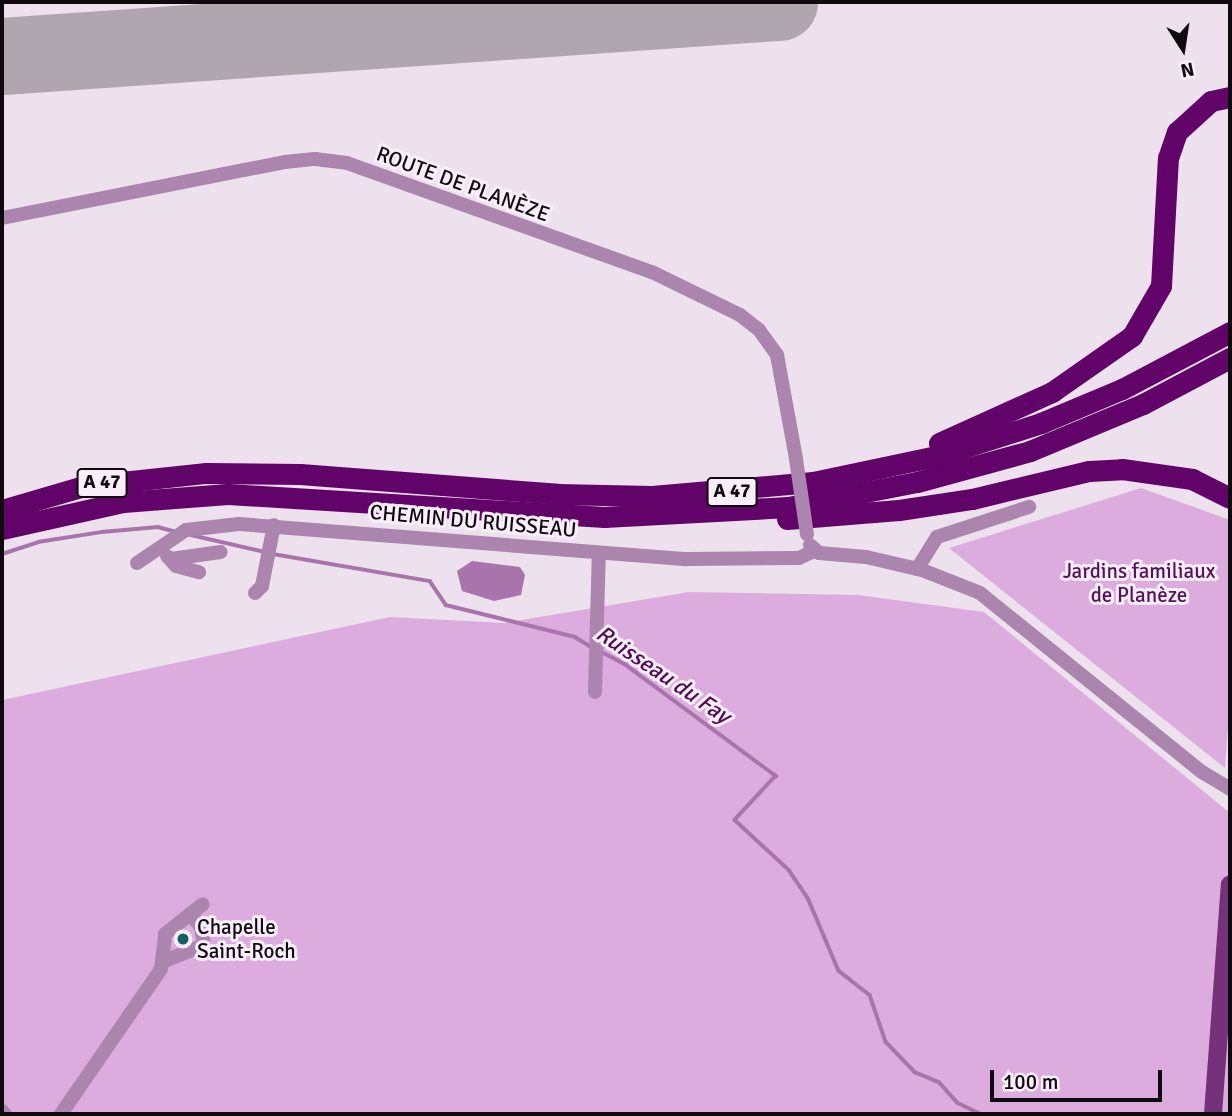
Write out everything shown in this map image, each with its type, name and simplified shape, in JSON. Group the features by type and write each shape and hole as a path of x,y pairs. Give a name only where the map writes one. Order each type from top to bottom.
{"highway":[{"path":"855,474 979,426 1052,392 1132,336 1161,286 1168,158 1177,132 1211,101 1230,97"},
{"name":"A 47","path":"2,509 84,486 206,473 300,474 557,494 652,496 732,492 855,474 941,454 1041,423 1122,389 1230,332"},
{"name":"A 47","path":"2,530 122,502 228,494 357,499 565,516 730,512 873,492 1030,451 1143,404 1230,358"},
{"path":"730,512 760,520 899,510 1089,471 1122,469 1192,479 1230,498"}],"main road":[{"path":"1213,1114 1230,885"}],"street":[{"name":"ROUTE DE PLANÈZE","path":"2,218 285,162 315,159 347,163 652,272 710,296 740,315 759,330 776,355 807,534 814,551"},
{"path":"917,569 937,537 1029,507"},
{"path":"256,593 274,525"},
{"name":"CHEMIN DU RUISSEAU","path":"137,563 180,533 274,525 599,553 769,559 800,558 814,551"},
{"path":"158,548 172,559 176,566 198,572"},
{"path":"814,551 917,569 980,593 1202,772 1230,789"},
{"path":"172,559 221,552"},
{"path":"595,692 599,553"},
{"path":"162,962 161,939 203,904"},
{"path":"61,1114 162,962 204,945 201,927 190,914"}],"green space":[{"name":"Jardins familiaux de Planèze","path":"1141,488 1230,520 1230,698 1225,768 949,548"},
{"path":"689,592 858,595 984,612 1230,813 1230,1114 2,1114 2,700 390,617 504,623"}],"shaded area":[{"path":"472,561 520,567 525,575 521,595 494,601 462,591 457,571"}],"waterway":[{"name":"Ruisseau du Fay","path":"2,554 38,542 102,532 158,527 177,532"},
{"name":"Ruisseau du Fay","path":"191,535 265,552"},
{"name":"Ruisseau du Fay","path":"273,554 430,581 446,605 575,637 593,648"},
{"name":"Ruisseau du Fay","path":"600,651 626,665 776,776 735,820 789,870 808,898 839,971 870,995 886,1042 915,1072 939,1082 958,1103 981,1114"}],"runway":[{"path":"2,56 779,2"}],"place":[{"name":"Chapelle Saint-Roch","path":"183,939"}]}
